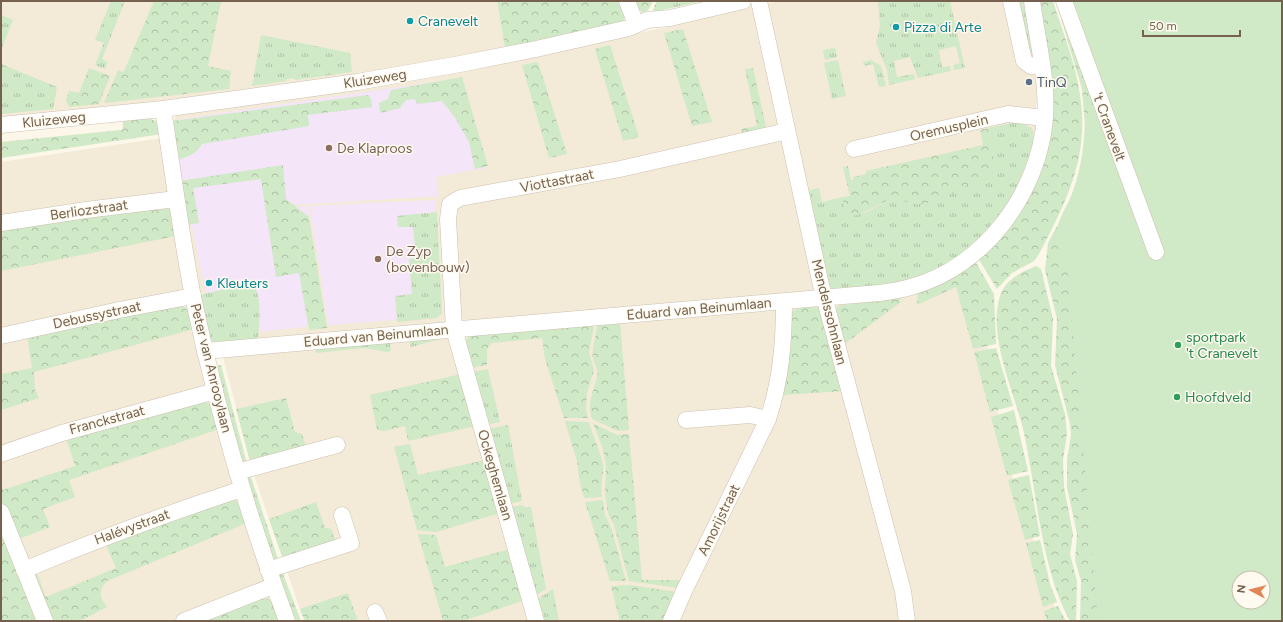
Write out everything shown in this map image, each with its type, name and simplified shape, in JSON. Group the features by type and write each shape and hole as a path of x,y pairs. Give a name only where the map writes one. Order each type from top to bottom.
{"street":[{"path":"627,1 636,24"},
{"name":"Kluizeweg","path":"1,125 163,109 357,82 460,64 629,28 636,24 659,18 670,18 743,1"},
{"name":"Mendelssohnlaan","path":"759,1 821,285 826,298 903,591 906,621"},
{"path":"1011,1 1024,62 1031,66 1041,65"},
{"name":"Eduard van Beinumlaan","path":"205,351 826,298 885,292 912,287 932,279 956,266 976,251 1002,226 1025,189 1038,157 1045,118 1045,95 1032,1"},
{"name":"'t Cranevelt","path":"1064,1 1156,252"},
{"name":"Peter van Anrooylaan","path":"163,109 176,199 193,296 205,351 242,489 273,586 287,621"},
{"name":"Oremusplein","path":"854,150 1008,114 1045,118"},
{"name":"Viottastraat","path":"454,329 448,219 450,204 454,201 642,164 787,131"},
{"name":"Berliozstraat","path":"1,223 86,210 176,199"},
{"name":"Debussystraat","path":"1,336 193,296"},
{"name":"Amorijstraat","path":"671,621 684,591 768,419 774,403 781,368 784,336 784,302"},
{"name":"Ockeghemlaan","path":"454,329 536,621"},
{"name":"Franckstraat","path":"1,454 62,433 215,392"},
{"path":"686,420 750,415 768,419"},
{"path":"237,472 337,446"},
{"name":"Halévystraat","path":"24,570 110,534 164,514 242,489"},
{"path":"1,512 45,621"},
{"path":"268,570 351,543 342,515"},
{"path":"184,621 273,586"}],"shaded area":[{"path":"1,1 497,1 505,48 388,70 246,92 1,119"},
{"path":"781,1 1025,1 1039,99 1036,105 1035,137 964,252 977,273 1003,447 1056,611 1057,621 304,621 253,472 223,357 216,343 210,340 197,284 173,124 175,117 181,114 346,91 589,44 698,20 730,10"},
{"name":"De Klaproos","path":"461,78 486,168 436,177 439,196 277,206 272,173 183,184 175,127 181,119"},
{"path":"162,138 264,577 263,581 277,621 54,621 1,497 1,162"},
{"path":"270,175 275,209 308,206 324,325 220,336 214,332 183,185"},
{"name":"De Zyp (bovenbouw)","path":"435,200 440,312 436,317 328,325 310,206"}],"green space":[{"path":"111,1 125,1 102,59 108,62 105,69 95,65 104,43 95,40"},
{"path":"154,1 221,1 208,66 231,71 229,89 104,103 118,70 123,72 125,69"},
{"path":"497,1 617,1 620,2 626,17 622,22 505,48"},
{"path":"634,1 653,1 648,10 644,12 639,11"},
{"path":"657,1 703,1 654,12 653,10"},
{"path":"878,1 950,1 965,68 954,70 953,65 960,63 956,46 939,50 942,67 950,66 951,71 918,78 910,57 894,61 897,77 914,74 915,79 889,85 887,70 876,43 880,26"},
{"path":"1015,1 1025,1 1034,54 1032,62"},
{"path":"1039,1 1053,1 1074,67 1082,112 1082,134 1079,155 1068,194 1039,254 1034,261 1012,273 997,289 978,258 1040,173"},
{"path":"1056,1 1059,1 1104,124 1085,125 1082,89"},
{"name":"sportpark 't Cranevelt","path":"1071,1 1282,1 1282,621 1098,621 1068,275 1057,240 1059,221 1071,197 1081,163 1084,143 1085,114 1109,104"},
{"path":"1,15 13,20 1,50"},
{"path":"683,29 712,122 692,126 664,33"},
{"path":"261,35 350,53 352,72 295,80 294,78 287,79 286,81 252,86"},
{"path":"610,45 639,137 623,141 595,49"},
{"path":"835,48 837,57 825,60 823,50"},
{"path":"838,60 846,96 832,99 824,63"},
{"path":"871,60 881,66 886,86 879,87 873,64 864,66 863,62"},
{"path":"538,62 567,154 549,158 522,65"},
{"path":"1,64 57,87 53,109 1,114"},
{"path":"89,68 110,76 99,104 69,107 66,100 69,91 79,93"},
{"path":"753,68 767,131 743,136 741,129 757,126 745,69"},
{"path":"462,77 488,166 475,169 469,142 456,119 442,101 418,104 414,99 406,100 400,108 380,113 379,103 388,99 391,90"},
{"path":"368,95 371,99 372,107 308,115 309,126 202,144 191,155 177,160 173,121"},
{"path":"150,118 158,123 162,134 1,158 1,142 121,130 123,129 123,120"},
{"path":"1012,123 1022,124 1032,128 1034,140 1030,158 1014,195 1002,214 971,246 953,260 933,271 891,285 836,291 826,283 806,191 819,188 822,202 842,197 846,216 865,213 893,199 922,204 992,172 994,151 988,128"},
{"path":"988,128 994,151 992,172 947,195 929,202 918,204 891,200 879,204 864,212 852,216 846,216 842,197 850,196 843,167 848,166 851,180 854,180 853,177 866,174 866,171 983,145 980,130"},
{"path":"283,165 286,199 309,217 327,328 309,330 299,273 276,277 261,179 193,188 199,223 186,225 179,181"},
{"path":"1112,204 1073,270 1103,621 1080,621 1081,581 1075,560 1077,534 1067,487 1067,460 1071,435 1070,424 1055,365 1057,319 1045,270 1048,243 1057,226"},
{"path":"166,207 173,214 176,236 1,271 1,228"},
{"path":"437,212 442,313 437,318 397,322 395,296 412,294 409,259 416,258 413,227 398,227 397,216"},
{"path":"975,261 994,294 996,344 973,349 956,287 917,305 918,293"},
{"path":"1036,266 1041,269 1053,319 1051,366 1065,414 1067,434 1063,460 1064,487 1073,534 1070,554 1077,581 1076,621 1070,621 1052,578 1041,530 1024,433 1004,365 997,329 997,312 1002,290 1014,277"},
{"path":"242,285 252,285 258,295 260,311 258,340 216,343 210,339 199,295"},
{"path":"898,297 901,302 843,345 836,309 838,306"},
{"path":"179,305 188,311 194,329 34,372 35,390 39,398 1,410 1,374 32,368 27,335"},
{"path":"807,307 820,307 844,391 782,395 790,316 795,310"},
{"path":"620,322 629,430 618,431 592,419 590,402 597,374 593,359 593,346 597,324"},
{"path":"594,325 589,352 594,370 587,393 586,409 588,418 564,418 545,359 542,338 492,343 487,349 487,365 470,368 465,342 470,335"},
{"path":"441,338 411,347 409,340"},
{"path":"390,342 391,351 387,352 365,348 316,353 315,349"},
{"path":"996,348 1013,406 990,412 974,352"},
{"path":"221,365 247,464 241,461 215,366"},
{"path":"488,369 500,422 486,425 472,372"},
{"path":"461,374 476,426 408,441 405,426 384,431 377,430 370,395"},
{"path":"286,398 295,432 302,434 307,449 251,465 236,409"},
{"path":"204,401 211,405 219,429 69,480 75,497 43,509 50,527 16,540 1,502 1,485 3,490 75,466 66,438"},
{"path":"1014,410 1028,471 1007,476 991,417"},
{"path":"565,421 589,422 603,465 601,489 602,497 584,498 577,461"},
{"path":"593,423 617,435 629,434 642,580 683,580 679,588 629,581 614,525 608,514 605,494 606,467 603,449"},
{"path":"508,425 522,501 509,504 488,429"},
{"path":"410,444 418,475 485,460 500,513 436,532 417,530 394,447"},
{"path":"250,474 279,562 273,559 247,480"},
{"path":"1029,475 1040,536 1025,540 1008,480"},
{"path":"233,499 241,504 247,523 107,581 102,587 101,597 102,601 107,607 80,621 48,621 32,573 36,571 46,597 116,568 105,542"},
{"path":"603,500 605,515 611,527 626,581 610,581 585,502"},
{"path":"316,502 325,528 331,529 337,544 284,562 269,519"},
{"path":"523,505 524,507 531,507 546,589 535,596 510,507"},
{"path":"1,519 40,621 1,621"},
{"path":"418,534 436,535 445,567 510,549 525,600 463,621 443,621"},
{"path":"1040,540 1050,584 1057,602 1043,607 1026,543"},
{"path":"282,571 301,621 290,621 278,576"},
{"path":"630,585 677,592 665,621 620,621 611,586"},
{"path":"553,589 559,621 542,621 536,600"},
{"path":"348,593 358,621 305,621 300,609"},
{"path":"260,597 274,602 282,621 199,621"},
{"path":"1058,606 1066,621 1047,621 1044,611"}],"place":[{"name":"Cranevelt","path":"410,21"},
{"name":"Pizza di Arte","path":"896,27"},
{"name":"TinQ","path":"1029,82"},
{"name":"De Klaproos","path":"329,148"},
{"name":"De Zyp (bovenbouw)","path":"378,259"},
{"name":"Kleuters","path":"209,283"},
{"name":"sportpark 't Cranevelt","path":"1178,345"},
{"name":"Hoofdveld","path":"1177,397"}]}
